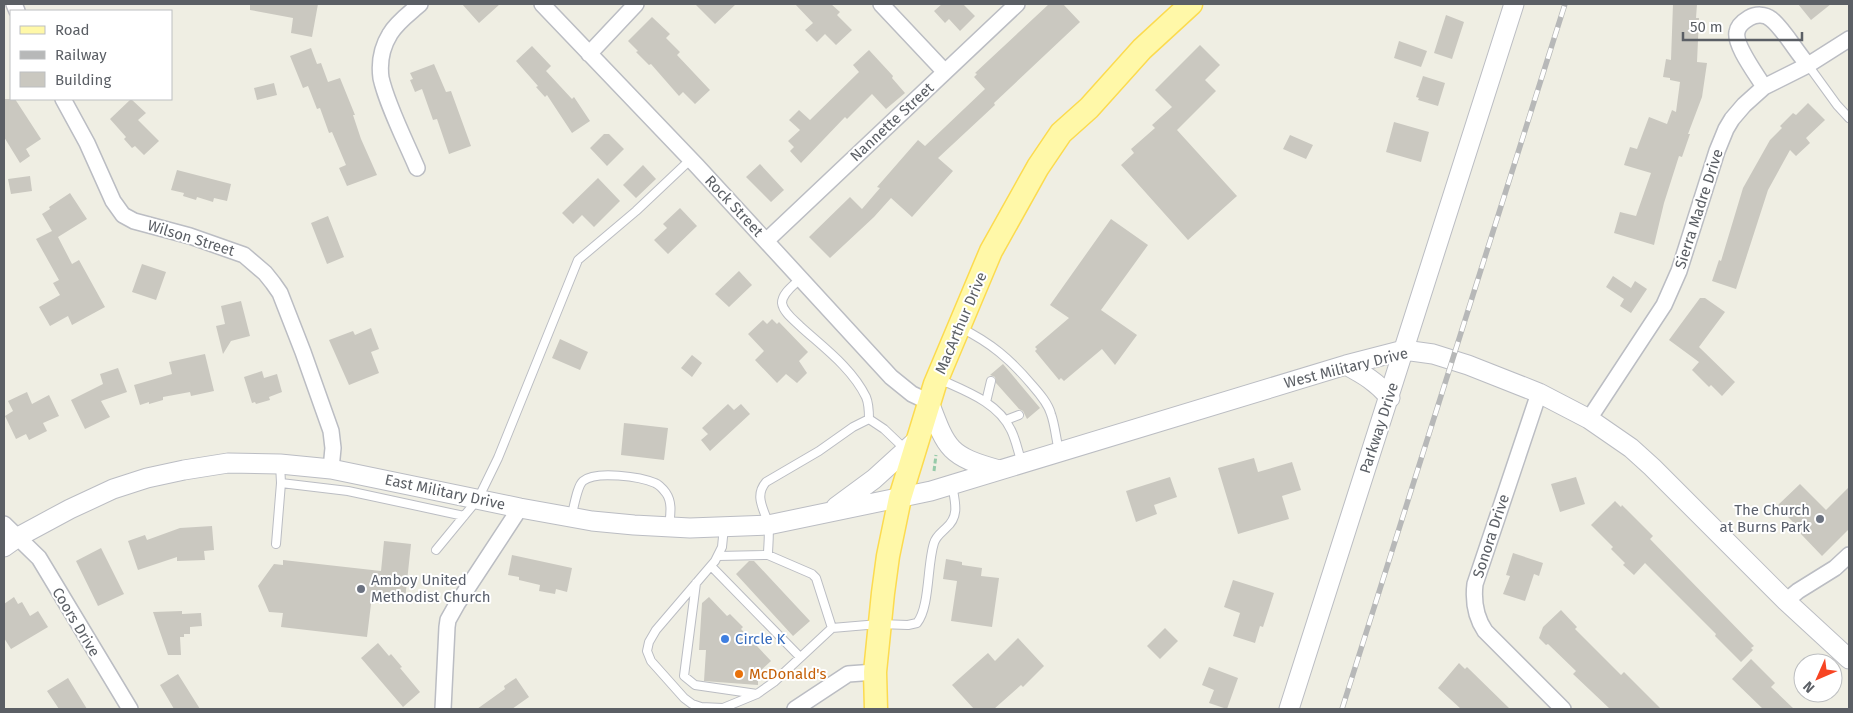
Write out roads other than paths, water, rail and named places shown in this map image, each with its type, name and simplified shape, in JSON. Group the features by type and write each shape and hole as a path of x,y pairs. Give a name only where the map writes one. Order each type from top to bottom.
{"main road":[{"name":"MacArthur Drive","path":"876,709 879,624 888,556 912,445 959,327 996,242 1038,167 1060,133 1089,108 1142,49 1191,4"}],"street":[{"path":"417,168 387,96 381,78 381,61 383,48 393,29 420,4"},
{"name":"Rock Street","path":"542,4 891,376 912,394 929,402"},
{"path":"589,54 636,4"},
{"path":"881,4 945,72"},
{"name":"Nannette Street","path":"766,241 1018,4"},
{"name":"Parkway Drive","path":"1289,709 1390,398 1514,4"},
{"path":"1764,87 1738,44 1736,35 1741,24 1752,16 1760,15 1773,20 1808,65"},
{"name":"Sierra Madre Drive","path":"1589,419 1671,292 1680,271 1726,129 1744,105 1764,87 1808,65 1849,39"},
{"name":"Wilson Street","path":"64,100 87,142 113,201 123,215 134,221 190,236 244,255 266,273 280,293 331,431 333,448 331,469"},
{"name":"West Military Drive","path":"900,498 952,485 1346,365 1404,350 1417,350 1453,360 1538,393 1589,419 1630,448 1652,467 1786,601 1849,659"},
{"path":"1346,365 1367,376 1380,386 1390,398"},
{"name":"Sonora Drive","path":"1538,393 1475,584 1475,606 1477,616 1485,631 1563,709"},
{"path":"929,402 945,440 956,453 972,462 1000,470"},
{"path":"829,511 874,479 912,445"},
{"name":"East Military Drive","path":"11,542 70,509 104,493 146,478 228,463 280,464 331,469 520,508 634,526 768,525 900,498"},
{"path":"443,709 448,620 520,508"},
{"name":"Coors Drive","path":"4,524 11,542 39,558 130,709"},
{"path":"1786,601 1798,590 1835,568 1849,555"},
{"path":"795,709 848,674 876,672"}],"lane":[{"path":"1808,65 1837,105 1849,118"},
{"path":"436,550 478,499 498,458 578,260 636,211 690,160"},
{"path":"800,279 785,294 782,302 783,306 791,318 844,367 857,382 869,406 869,419"},
{"path":"959,327 1000,351 1035,389 1050,411 1059,451"},
{"path":"938,379 986,402 1006,420 1022,464"},
{"path":"986,402 991,381"},
{"path":"1006,420 1019,415"},
{"path":"869,419 912,445"},
{"path":"768,555 768,525 761,505 760,495 766,482 869,419"},
{"path":"276,544 280,464"},
{"path":"571,517 579,486 583,480 600,475 629,477 656,483 662,488 671,504 669,527"},
{"path":"280,483 348,491 464,516"},
{"path":"724,526 722,547 718,556 652,635 647,651 651,661 684,698 692,704 701,707 723,708 757,694 774,682 832,628 879,624 915,624 923,612 934,541 955,517 956,507 952,485"},
{"path":"718,556 768,555 812,574 816,578 832,628"},
{"path":"711,566 800,657"},
{"path":"696,583 684,676 695,685 757,694"}],"railway":[{"path":"1342,709 1565,4"}],"place":[{"name":"The Church at Burns Park","path":"1820,519"},
{"name":"Amboy United Methodist Church","path":"361,589"},
{"name":"Circle K","path":"725,639"},
{"name":"McDonald's","path":"739,674"}]}
